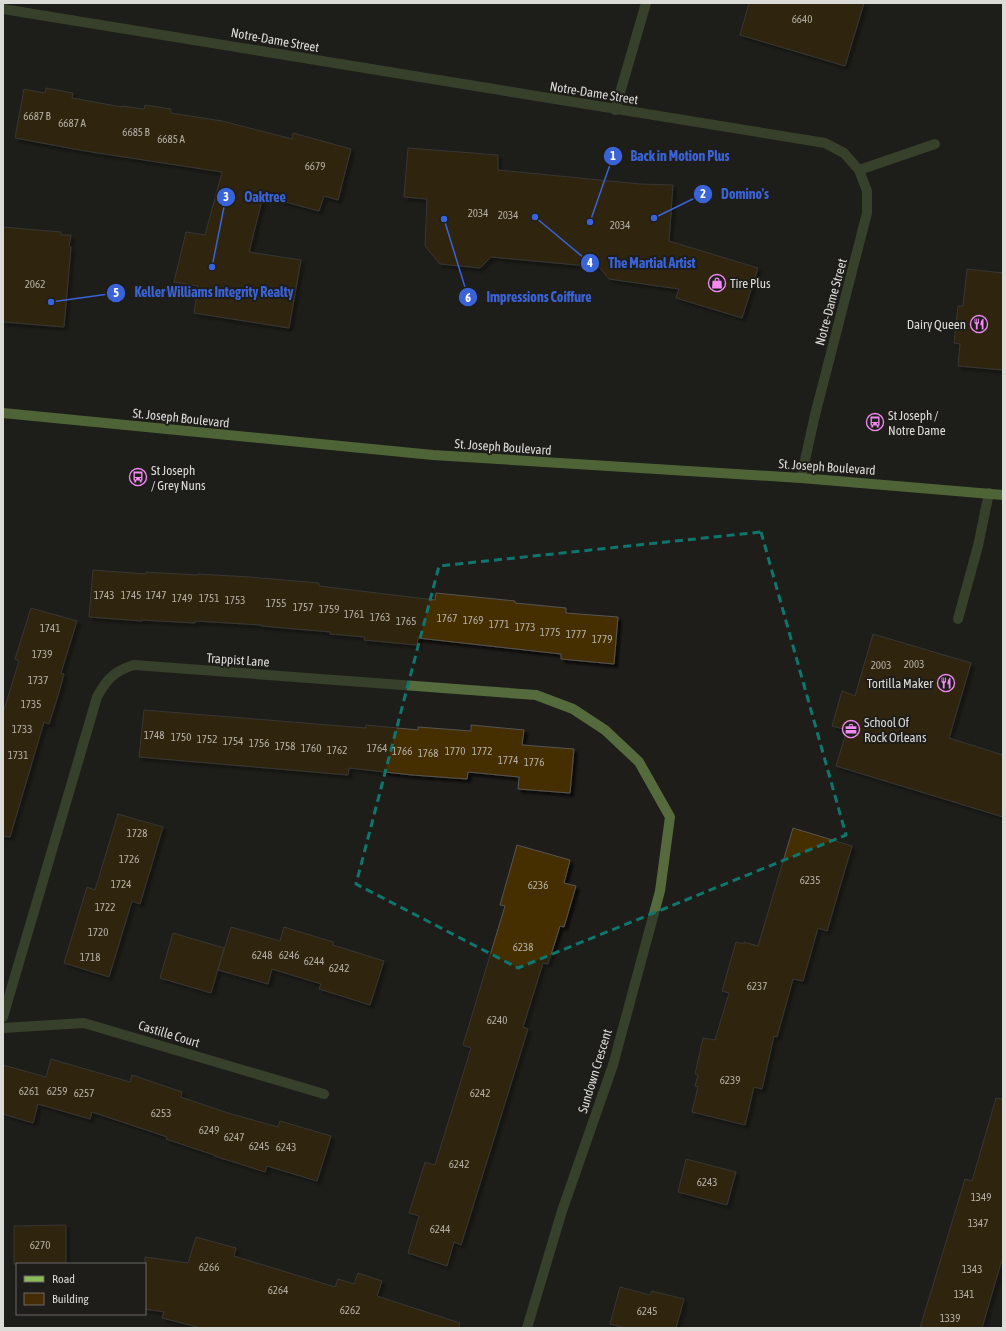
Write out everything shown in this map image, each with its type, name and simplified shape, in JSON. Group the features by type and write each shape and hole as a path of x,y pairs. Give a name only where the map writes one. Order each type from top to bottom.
{"main road":[{"name":"St. Joseph Boulevard","path":"3,413 433,455 801,478 1003,495"}],"street":[{"path":"615,110 646,3"},
{"name":"Notre-Dame Street","path":"3,9 615,110 825,143 844,153 859,170 867,192 867,213 815,415 801,478"},
{"path":"859,170 935,144"},
{"path":"958,620 978,546 989,493"},
{"name":"Trappist Lane","path":"3,1017 97,697 113,674 123,668 134,665 536,695 572,709 605,730 640,762 670,817"},
{"name":"Sundown Crescent","path":"527,1328 562,1211 612,1065 660,891 670,817"},
{"name":"Castille Court","path":"3,1028 84,1022 324,1094"}],"highlighted area":[{"path":"761,532 846,835 518,968 356,884 439,566"}],"building":[{"path":"749,3 864,3 845,66 740,35"},
{"path":"46,88 73,93 72,98 122,107 144,109 145,105 171,109 171,113 222,121 292,139 293,133 351,149 338,200 324,196 319,211 263,196 249,252 301,260 289,328 194,313 198,286 174,282 186,232 205,235 222,172 85,151 15,138 24,89 45,93"},
{"path":"408,148 498,155 498,170 640,184 673,185 669,241 758,268 742,318 676,298 679,289 609,279 599,267 491,257 480,268 440,264 425,246 427,199 404,197"},
{"path":"3,227 61,232 61,235 71,235 64,327 3,322"},
{"name":"Dairy Queen","path":"967,269 1003,273 1003,370 958,366 960,344 954,343 958,306 963,306"},
{"path":"93,570 146,574 146,572 198,574 319,583 319,586 435,600 436,593 566,608 566,613 618,617 614,664 561,659 561,654 418,638 417,645 364,640 365,637 330,634 331,632 261,625 195,621 195,623 142,621 89,617"},
{"path":"31,608 77,621 61,673 64,674 57,699 49,724 44,722 10,837 3,836 3,713 19,661 15,659"},
{"path":"873,634 971,663 949,738 1003,755 1003,817 836,766 847,730 832,726 842,691 855,696"},
{"path":"144,710 366,728 366,725 418,730 418,727 471,731 471,725 524,730 522,745 574,749 570,793 518,789 519,777 468,772 467,779 349,768 348,775 139,757"},
{"path":"118,814 163,827 140,904 132,901 109,977 64,963 87,887 95,890"},
{"path":"793,828 852,846 827,931 818,928 803,981 793,979 777,1037 774,1036 762,1089 754,1087 745,1125 692,1112 698,1087 695,1086 698,1075 695,1074 703,1038 715,1040 729,993 722,991 736,942 744,944 744,942 758,946"},
{"path":"517,845 570,860 564,883 576,886 564,927 560,926 548,964 543,963 523,1027 528,1029 461,1245 454,1242 447,1266 408,1253 419,1216 409,1213 425,1162 435,1165 471,1048 463,1045 505,906 500,905"},
{"path":"231,927 280,941 284,927 333,942 333,945 384,961 370,1005 319,989 321,984 272,969 268,984 218,970"},
{"path":"173,933 224,948 211,993 160,978"},
{"path":"51,1059 130,1082 132,1075 182,1092 181,1097 228,1113 278,1127 280,1121 331,1136 317,1181 267,1166 265,1172 214,1156 166,1139 167,1137 92,1112 90,1119 38,1104 33,1123 3,1114 3,1065 46,1077"},
{"path":"996,1098 1003,1099 1003,1256 982,1328 920,1328 965,1179 972,1181"},
{"path":"686,1159 736,1172 727,1205 678,1192"},
{"path":"66,1225 66,1263 14,1264 14,1226"},
{"path":"196,1237 236,1248 234,1256 335,1287 338,1279 354,1284 358,1273 382,1281 377,1296 460,1323 459,1328 201,1328 162,1318 164,1312 146,1309 145,1257 188,1263"},
{"path":"620,1287 650,1295 652,1291 684,1299 676,1328 626,1328 610,1324"}],"place":[{"name":"The Martial Artist","path":"535,217"},
{"name":"Domino's","path":"654,218"},
{"name":"Impressions Coiffure","path":"444,219"},
{"name":"Back in Motion Plus","path":"590,222"},
{"name":"Oaktree","path":"212,267"},
{"name":"Tire Plus","path":"717,283"},
{"name":"Keller Williams Integrity Realty","path":"51,302"},
{"name":"Dairy Queen","path":"979,324"},
{"name":"St Joseph / Notre Dame","path":"875,422"},
{"name":"St Joseph / Grey Nuns","path":"138,477"},
{"name":"Tortilla Maker","path":"946,683"},
{"name":"School Of Rock Orleans","path":"851,729"}]}
